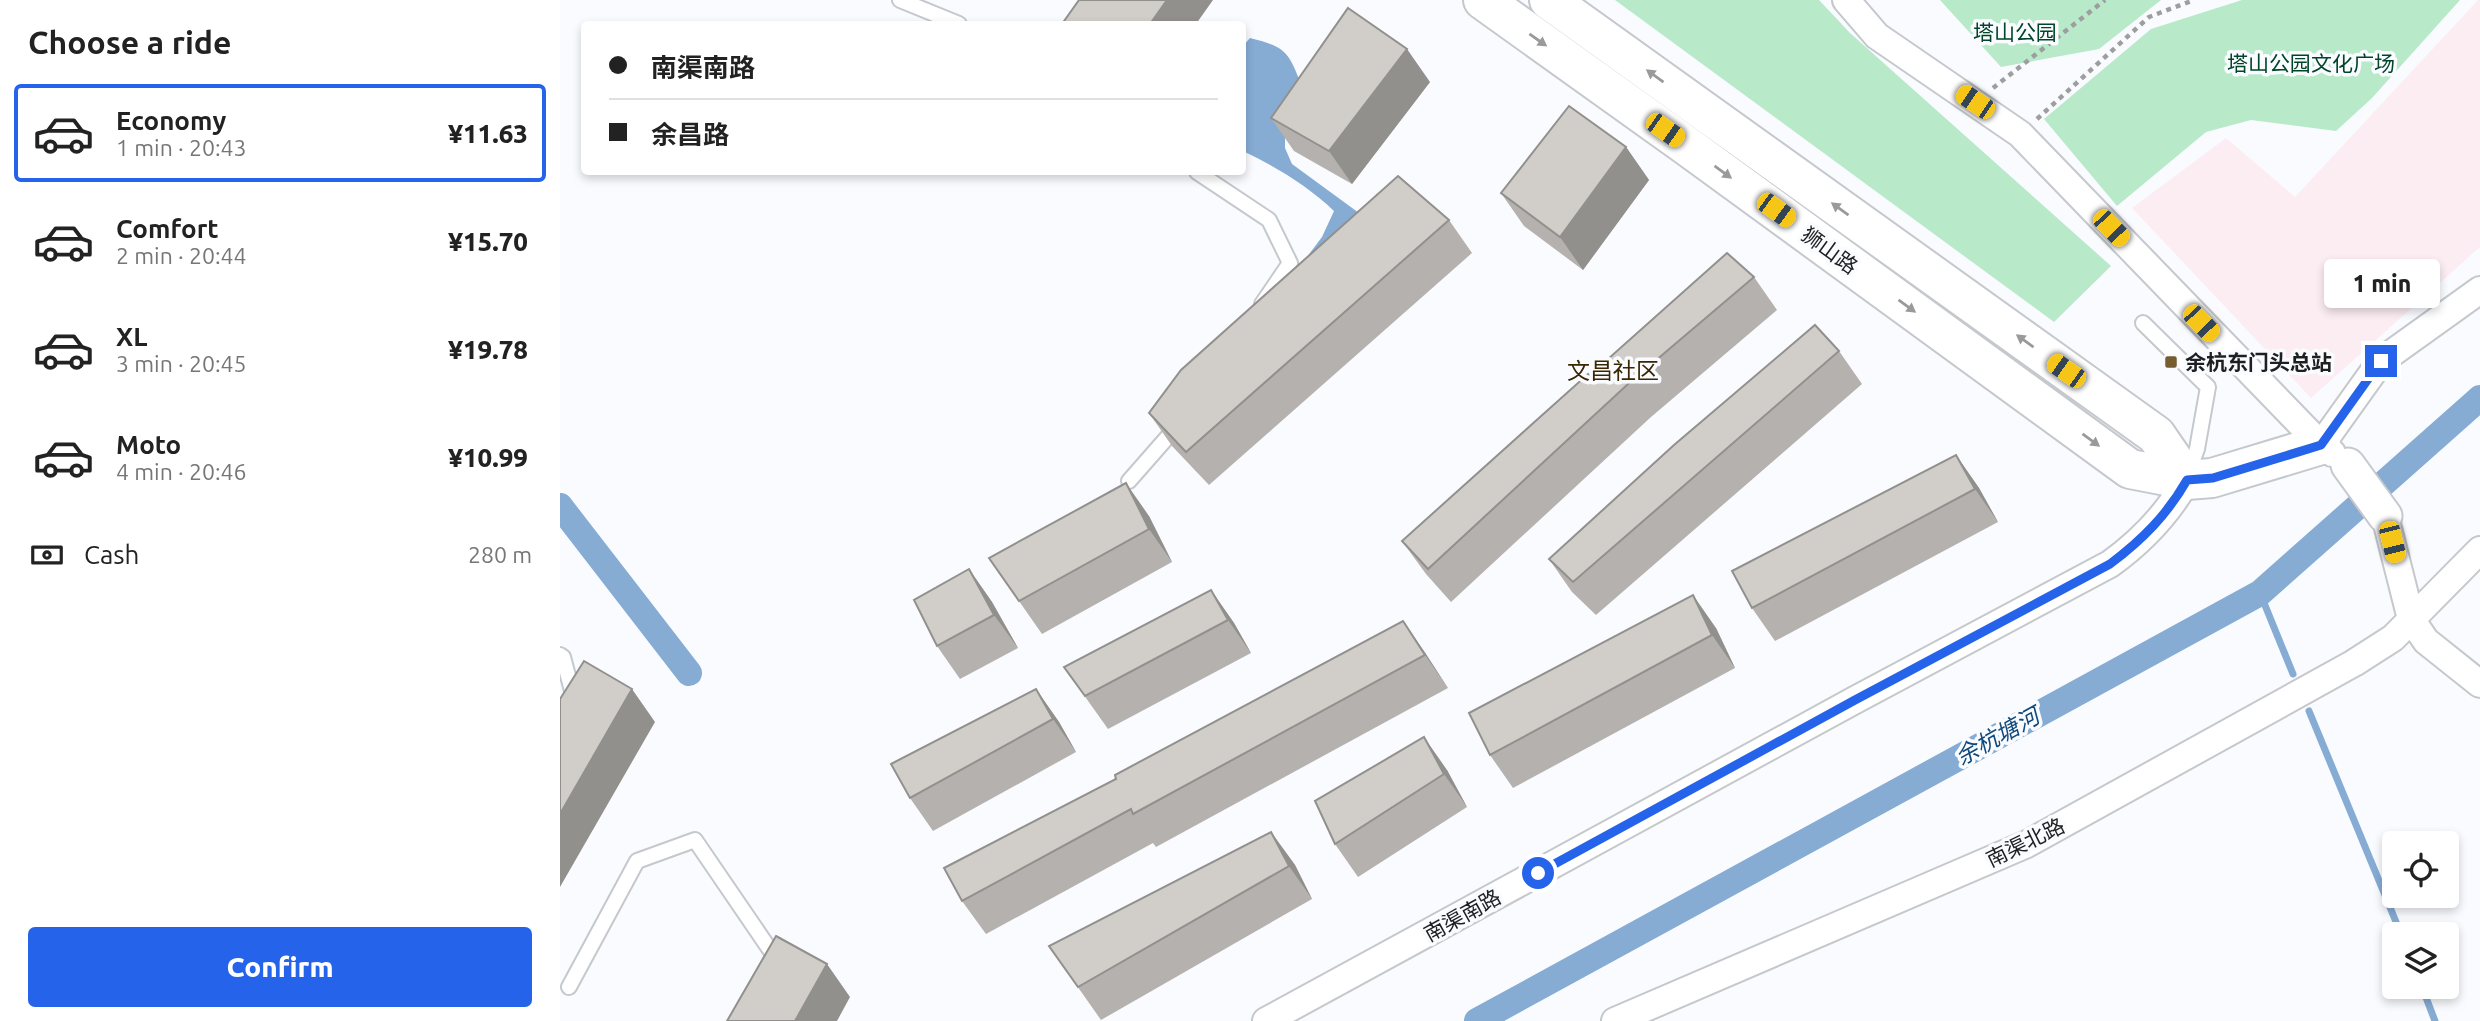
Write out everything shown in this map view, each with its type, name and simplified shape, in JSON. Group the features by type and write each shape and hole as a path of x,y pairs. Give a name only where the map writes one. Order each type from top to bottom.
{"main road":[{"name":"狮山路","path":"1483,0 2130,469 2187,480 2213,478 2335,455"},
{"name":"狮山路","path":"1549,0 2156,435 2187,480"}],"street":[{"path":"1846,0 1877,36 2020,134 2335,455 2385,516 2411,619 2426,641 2480,684"},
{"path":"2335,455 2381,361 2480,290"},
{"name":"南渠南路","path":"1266,1021 2110,564 2137,544 2172,505 2187,480"},
{"name":"南渠北路","path":"1615,1021 2026,844 2354,663 2393,638 2480,550"}],"lane":[{"path":"900,0 952,21"},
{"path":"1202,175 1269,220 1290,262 1251,319"},
{"path":"2143,323 2208,387 2197,449 2187,480"},
{"path":"1129,481 1188,411"},
{"path":"560,655 563,657 576,703"},
{"path":"569,987 638,861 695,841 776,960 771,970"}],"path":[{"path":"1975,102 2105,0"},
{"path":"2020,134 2149,17 2194,0"}],"shaded area":[{"path":"2478,0 2480,247 2311,398 2132,208 2226,138 2295,197"}],"green space":[{"path":"1615,0 1819,0 1850,33 2111,266 2054,322"},
{"name":"塔山公园","path":"1940,0 2161,0 2099,49 2001,67"},
{"name":"塔山公园文化广场","path":"2242,0 2460,0 2372,98 2336,131 2251,120 2206,132 2117,206 2044,119 2151,29"}],"water":[{"path":"1250,38 1280,49 1290,60 1303,89 1285,130 1285,148 1292,164 1359,213 1295,273 1322,237 1334,211 1291,178 1246,153 1246,43"}],"building":[{"path":"1079,0 1167,0 1152,21 1064,21"},
{"path":"1348,8 1407,49 1329,151 1271,118"},
{"path":"1569,106 1626,147 1560,237 1501,193"},
{"path":"1398,176 1449,220 1186,452 1149,413 1181,370"},
{"path":"1727,253 1754,277 1628,384 1428,569 1402,541"},
{"path":"1815,325 1839,351 1573,582 1549,559 1674,445"},
{"path":"1956,455 1975,489 1752,608 1732,571"},
{"path":"1126,483 1149,529 1019,601 989,558"},
{"path":"969,569 994,615 937,646 914,600"},
{"path":"1211,590 1228,620 1085,696 1064,667"},
{"path":"1693,595 1712,635 1490,755 1469,713"},
{"path":"1403,621 1425,655 1133,814 1131,809 962,901 944,868 1116,779 1115,775"},
{"path":"584,661 632,689 560,814 560,699"},
{"path":"1036,689 1053,719 910,798 891,764"},
{"path":"1424,737 1444,774 1335,844 1315,801"},
{"path":"1271,832 1289,866 1078,987 1049,946"},
{"path":"776,936 827,964 795,1021 727,1021"}],"waterway":[{"name":"余杭塘河","path":"1477,1021 2260,593 2480,398"},
{"path":"560,506 689,673"},
{"path":"2260,593 2293,674"},
{"path":"2309,711 2396,922"},
{"path":"2427,999 2435,1021"}],"place":[{"name":"余杭东门头总站","path":"2171,362"}],"district":[{"name":"文昌社区","path":"1613,370"}],"route":[{"path":"1538,873 2110,564 2137,544 2172,505 2187,480 2213,478 2321,445 2381,361"}]}
